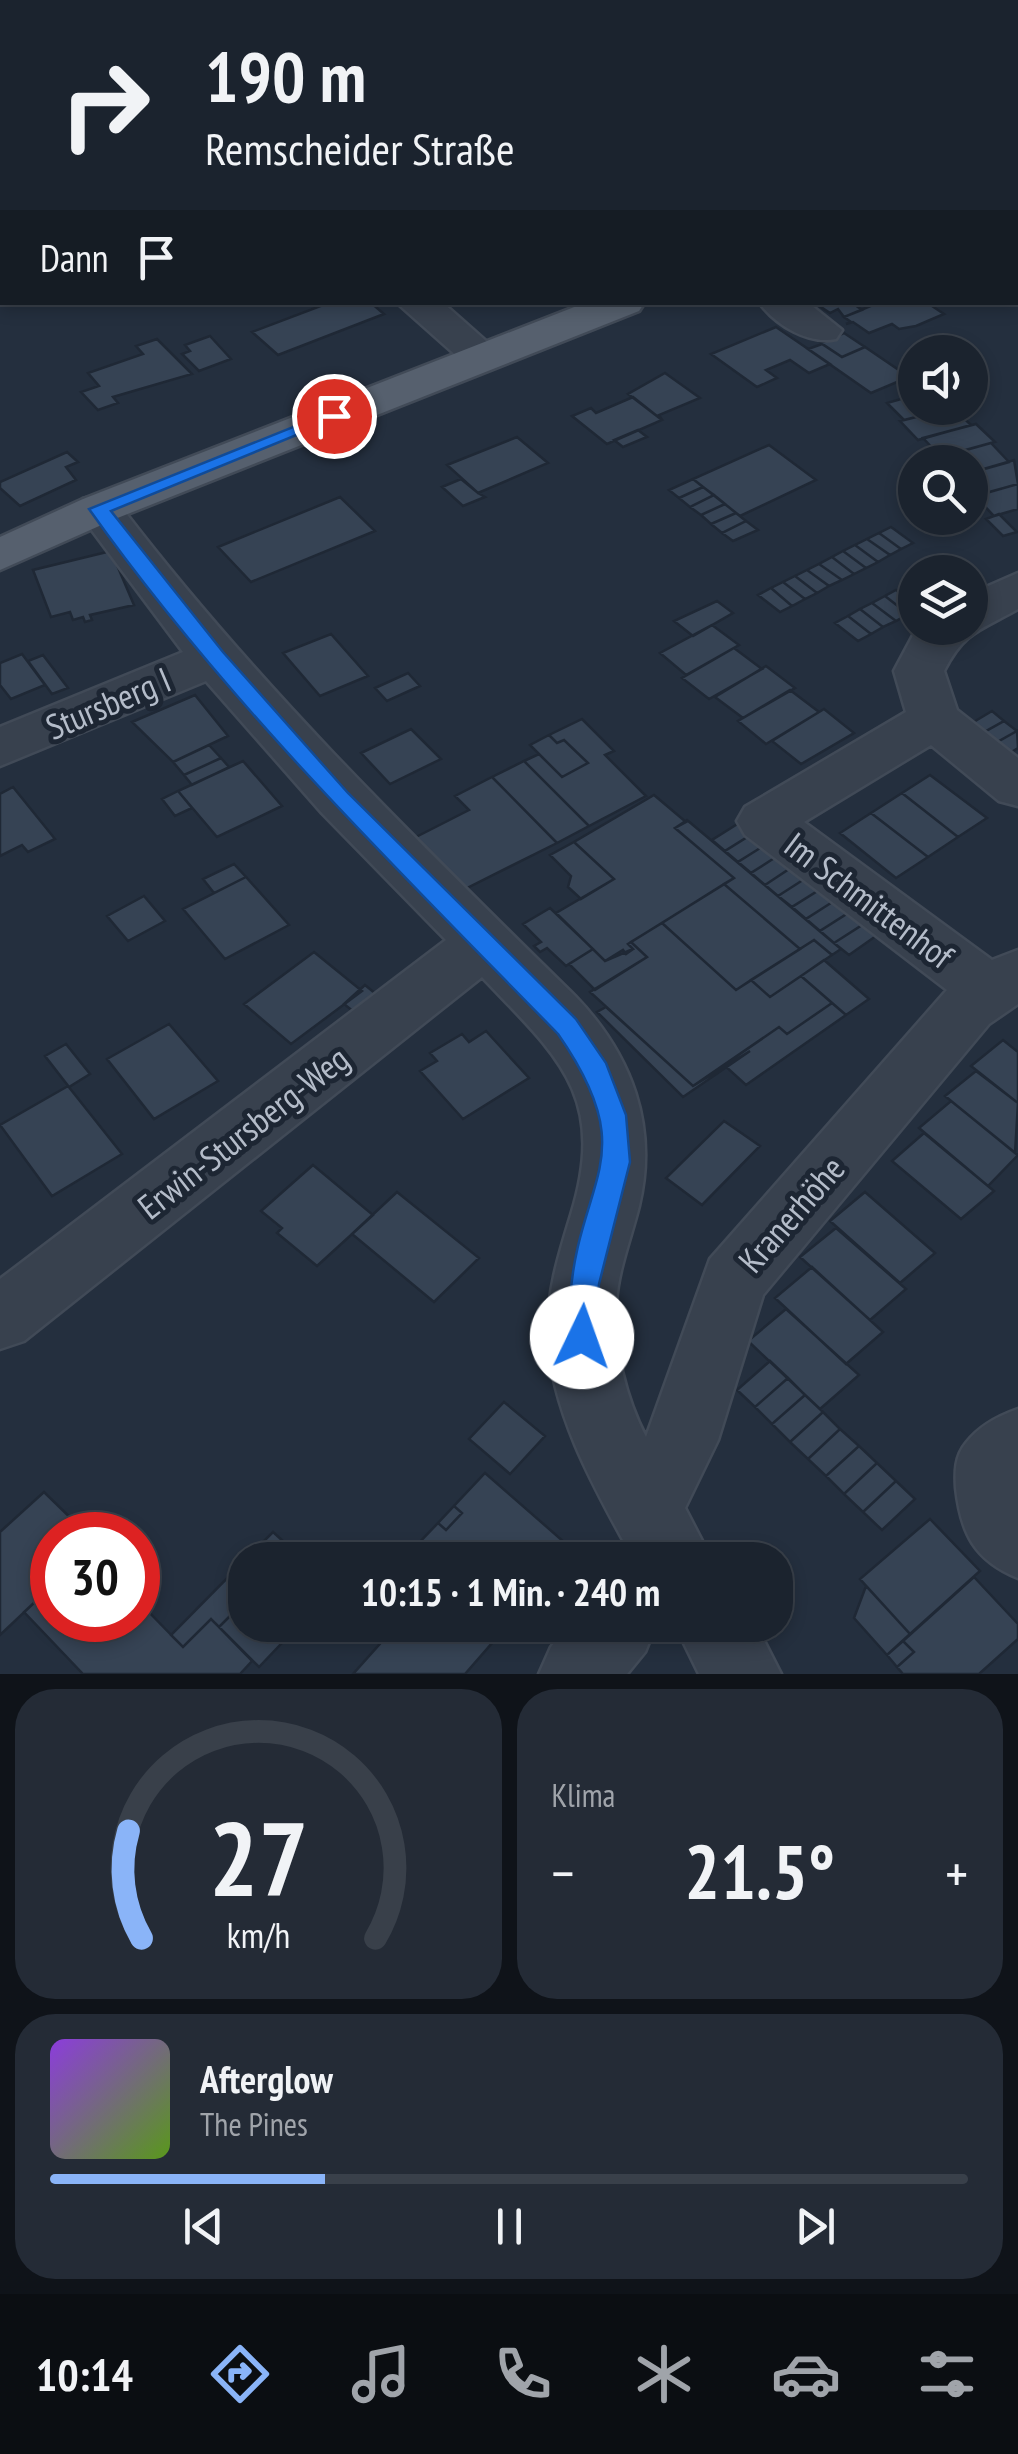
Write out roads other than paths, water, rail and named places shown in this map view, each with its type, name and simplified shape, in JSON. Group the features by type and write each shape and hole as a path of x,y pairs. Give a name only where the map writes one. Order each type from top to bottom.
{"main road":[{"path":"6,545 617,305"}],"street":[{"path":"420,305 483,357"},
{"path":"784,305 821,330"},
{"name":"Stursberg I","path":"99,509 216,657 340,799 567,1026 598,1070 614,1115 617,1162 585,1284 582,1337 598,1405 664,1542"},
{"path":"988,605 1018,588"},
{"name":"Stursberg I","path":"0,748 216,657"},
{"name":"Im Schmittenhof","path":"1003,982 764,821 934,672 1018,787"},
{"name":"Erwin-Stursberg-Weg","path":"0,1319 485,942"},
{"name":"Kranerhöhe","path":"667,1542 682,1440 734,1280 968,1007 1003,982"},
{"path":"1007,1531 990,1468 1018,1442"},
{"path":"578,1674 604,1642"},
{"path":"723,1642 742,1674"}]}
